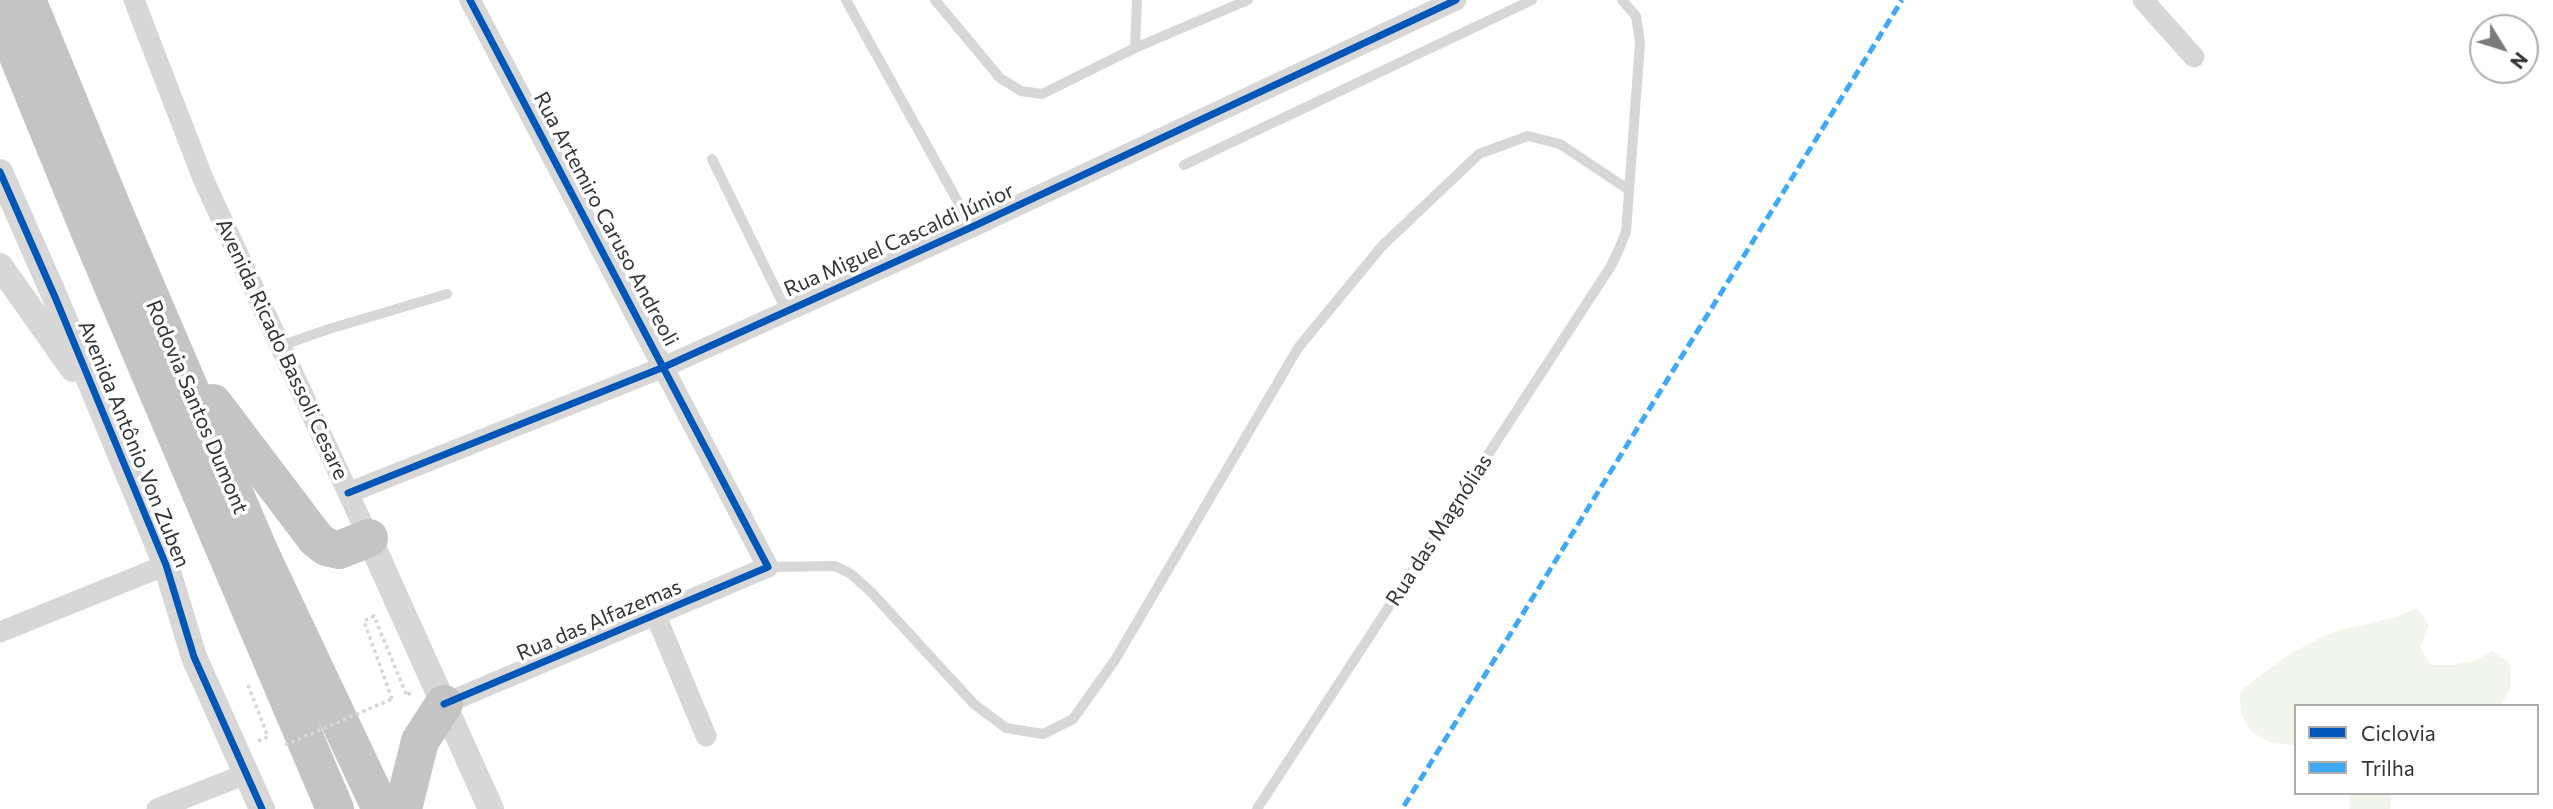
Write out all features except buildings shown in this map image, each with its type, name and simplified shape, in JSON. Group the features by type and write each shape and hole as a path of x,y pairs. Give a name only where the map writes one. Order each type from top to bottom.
{"highway":[{"name":"Rodovia Santos Dumont","path":"27,0 260,553 381,809"},
{"name":"Rodovia Santos Dumont","path":"0,12 92,237 335,809"},
{"path":"175,355 316,539 326,547 339,550 369,538"},
{"path":"403,809 420,741 437,690"}],"street":[{"name":"Avenida Ricado Bassoli Cesare","path":"134,0 204,181 491,809"},
{"name":"Rua Artemiro Caruso Andreoli","path":"470,0 768,567"},
{"name":"Rua Miguel Cascaldi Júnior","path":"348,493 664,367 972,227 1456,0"},
{"path":"2143,0 2194,57"},
{"name":"Avenida Antônio Von Zuben","path":"3,190 99,405 166,565 194,657 262,809"},
{"path":"0,266 99,405"},
{"path":"0,632 166,565"},
{"name":"Rua das Alfazemas","path":"437,690 656,616 768,567"},
{"path":"656,616 706,736"},
{"path":"157,809 246,774"}],"lane":[{"path":"846,0 972,227"},
{"path":"936,0 1000,78 1021,92 1042,94 1135,48 1248,0"},
{"path":"1135,48 1138,0"},
{"path":"1184,165 1532,0"},
{"name":"Rua das Magnólias","path":"1257,809 1611,266 1619,249 1626,232 1640,43 1636,16 1622,0"},
{"path":"768,567 835,566 850,574 871,592 974,704 1006,728 1043,734 1073,719 1115,660 1297,348 1382,246 1479,153 1528,136 1560,144 1629,190"},
{"path":"712,159 786,310"},
{"path":"280,346 329,328 447,294"}],"path":[{"path":"285,746 392,699 364,621 374,616 407,696 437,690"}],"shaded area":[{"path":"2417,608 2429,626 2420,647 2431,665 2474,661 2493,651 2510,663 2511,686 2502,704 2294,704 2294,745 2271,743 2252,732 2241,714 2240,693 2256,678 2293,652 2332,632 2396,617"},
{"path":"2350,795 2392,795 2390,809 2349,809"}],"marked path":[{"path":"1404,806 1902,0"}],"cycle path":[{"path":"444,704 768,567 470,0"},
{"path":"348,493 664,367 972,227 1456,0"},
{"path":"0,172 166,565 194,657 262,809"}]}
